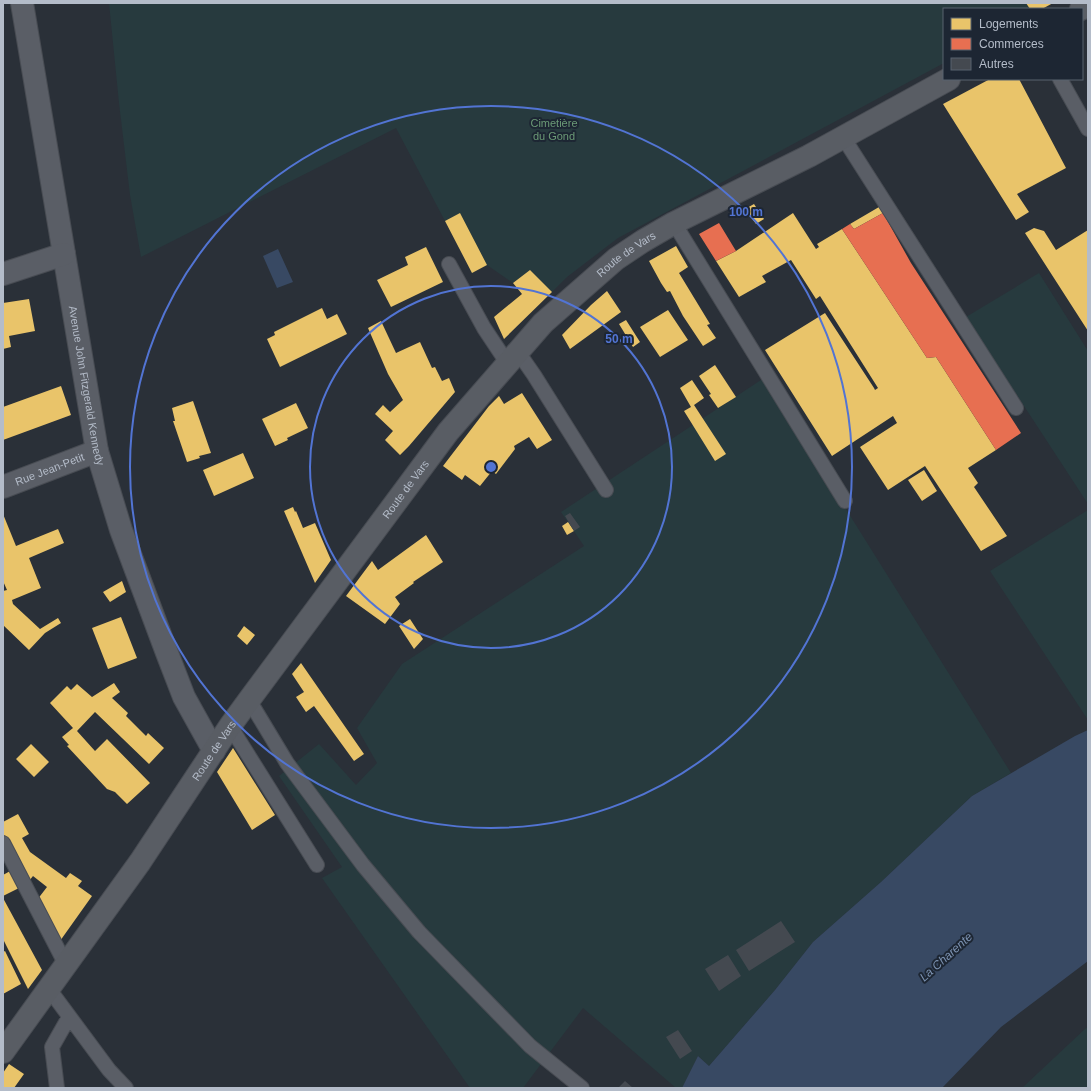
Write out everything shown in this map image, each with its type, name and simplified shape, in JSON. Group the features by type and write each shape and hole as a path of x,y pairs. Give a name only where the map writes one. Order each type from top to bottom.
{"main road":[{"name":"Route de Vars","path":"6,1049 140,862 248,700 448,432 543,323 616,259 674,223 809,156 947,80"}],"street":[{"name":"Avenue John Fitzgerald Kennedy","path":"22,3 97,451 122,530 184,697 214,751"},
{"path":"3,274 64,254"},
{"name":"Rue Jean-Petit","path":"3,487 97,451"}],"lane":[{"path":"1061,80 1088,129"},
{"path":"843,137 1016,408"},
{"path":"674,223 845,501"},
{"path":"449,264 484,328 513,358 534,375 606,490"},
{"path":"248,700 287,763 363,865 419,932 530,1046 582,1088"},
{"path":"230,726 317,865"},
{"path":"3,843 66,965"},
{"path":"49,989 109,1070 126,1088"},
{"path":"57,1088 52,1047 69,1017"}],"green space":[{"name":"Cimetière du Gond","path":"109,3 1026,3 1029,8 943,8 943,64 618,238 567,277 552,292 530,270 513,283 487,265 460,214 445,221 396,128 141,257 130,195"},
{"path":"1039,273 1088,351 1088,504 966,317"},
{"path":"764,378 1011,773 972,796 881,882 813,942 775,990 709,1066 698,1056 682,1088 676,1088 583,1008 523,1088 470,1088 322,878 342,867 279,776 319,744 356,785 377,763 357,728 402,664 584,546 561,512"},
{"path":"1088,510 1088,720 990,571"},
{"path":"1088,1027 1088,1088 1022,1088 1085,1029"}],"water":[{"path":"278,249 293,282 277,288 263,256"},
{"name":"La Charente","path":"1088,730 1088,961 1001,1027 942,1088 682,1088 698,1056 709,1066 775,990 813,942 881,882 972,796 1075,736"}],"building: Logements":[{"path":"1026,3 1053,3 1044,8 1029,8"},
{"path":"988,80 1020,80 1066,168 1017,194 1029,212 1016,220 943,104"},
{"path":"754,204 764,219 756,224 745,209"},
{"path":"879,207 883,213 854,229 850,224"},
{"path":"460,213 487,265 472,273 445,221"},
{"path":"793,213 816,249 819,247 817,244 842,229 927,358 936,357 996,450 968,468 978,483 974,487 1007,536 981,551 925,466 888,490 860,447 897,423 893,416 832,456 765,350 825,313 875,390 878,388 820,296 816,299 791,260 762,276 766,282 739,297 716,261 736,251"},
{"path":"1034,228 1044,231 1056,250 1088,230 1088,331 1025,233"},
{"path":"676,246 688,267 679,273 710,324 707,325 716,338 703,346 683,316 670,291 667,292 661,283 649,261"},
{"path":"426,247 443,282 391,307 377,280 408,265 405,257"},
{"path":"530,270 552,292 504,339 494,317 522,294 513,283"},
{"path":"607,291 621,312 570,349 562,335"},
{"path":"29,299 35,331 9,336 11,347 3,349 3,303"},
{"path":"322,308 327,319 337,314 347,334 280,367 267,339 275,335 274,332"},
{"path":"668,310 688,340 660,357 640,327"},
{"path":"626,320 640,342 633,347 619,324"},
{"path":"381,321 396,353 420,342 432,368 435,367 442,381 449,378 455,392 400,455 385,440 393,431 375,414 383,405 390,412 403,400 388,374 368,328"},
{"path":"715,365 736,397 718,408 699,376"},
{"path":"692,380 704,398 694,405 726,454 715,461 684,411 691,407 680,388"},
{"path":"61,386 71,415 3,440 3,407"},
{"path":"522,393 552,440 537,449 529,437 514,446 515,449 496,474 492,471 480,486 465,475 462,480 443,466 489,406 499,396 504,404"},
{"path":"193,401 211,453 199,456 200,458 187,462 173,421 175,421 172,408"},
{"path":"296,403 308,428 287,438 288,440 275,446 262,419"},
{"path":"243,453 254,478 214,496 203,470"},
{"path":"924,470 937,491 922,501 908,480"},
{"path":"293,507 303,528 315,523 331,560 315,583 284,511"},
{"path":"3,514 16,546 58,529 64,543 29,558 41,588 12,600 13,604 40,629 58,618 61,623 45,633 29,650 3,625 3,591 7,590 3,581"},
{"path":"568,522 574,531 567,535 562,526"},
{"path":"426,535 443,562 413,582 414,583 395,597 400,604 385,624 346,596 372,561 378,570"},
{"path":"122,581 126,592 110,602 103,592"},
{"path":"121,617 137,658 108,669 92,628"},
{"path":"410,619 423,639 414,649 399,626"},
{"path":"244,626 255,635 247,645 237,636"},
{"path":"301,663 364,754 354,761 314,706 306,712 296,697 304,692 292,674"},
{"path":"114,683 120,692 112,698 128,713 126,716 146,736 148,733 164,748 149,764 95,712 77,731 95,751 107,739 150,783 127,804 115,792 107,789 67,746 69,745 62,737 73,728 50,703 67,686 71,690 77,684 92,697"},
{"path":"31,744 49,762 34,777 16,759"},
{"path":"233,748 275,815 252,830 217,772"},
{"path":"18,814 29,834 22,838 30,852 66,878 70,873 82,881 78,886 92,896 60,941 37,900 47,887 33,876 29,881 3,833 3,822"},
{"path":"12,870 21,887 3,896 3,875"},
{"path":"3,898 42,970 28,989 3,939"},
{"path":"5,951 21,984 3,994 3,952"},
{"path":"9,1064 24,1074 14,1088 3,1088 3,1073"}],"building: Commerces":[{"path":"883,213 911,263 1021,433 996,450 936,357 927,358 842,229 850,224 854,229"},
{"path":"719,223 736,251 716,261 699,234"}],"building: Autres":[{"path":"570,513 580,527 574,531 565,516"},
{"path":"781,921 795,942 749,971 736,950"},
{"path":"728,955 741,976 719,991 705,969"},
{"path":"678,1030 692,1051 680,1059 666,1037"},
{"path":"625,1081 633,1088 618,1088"}]}
